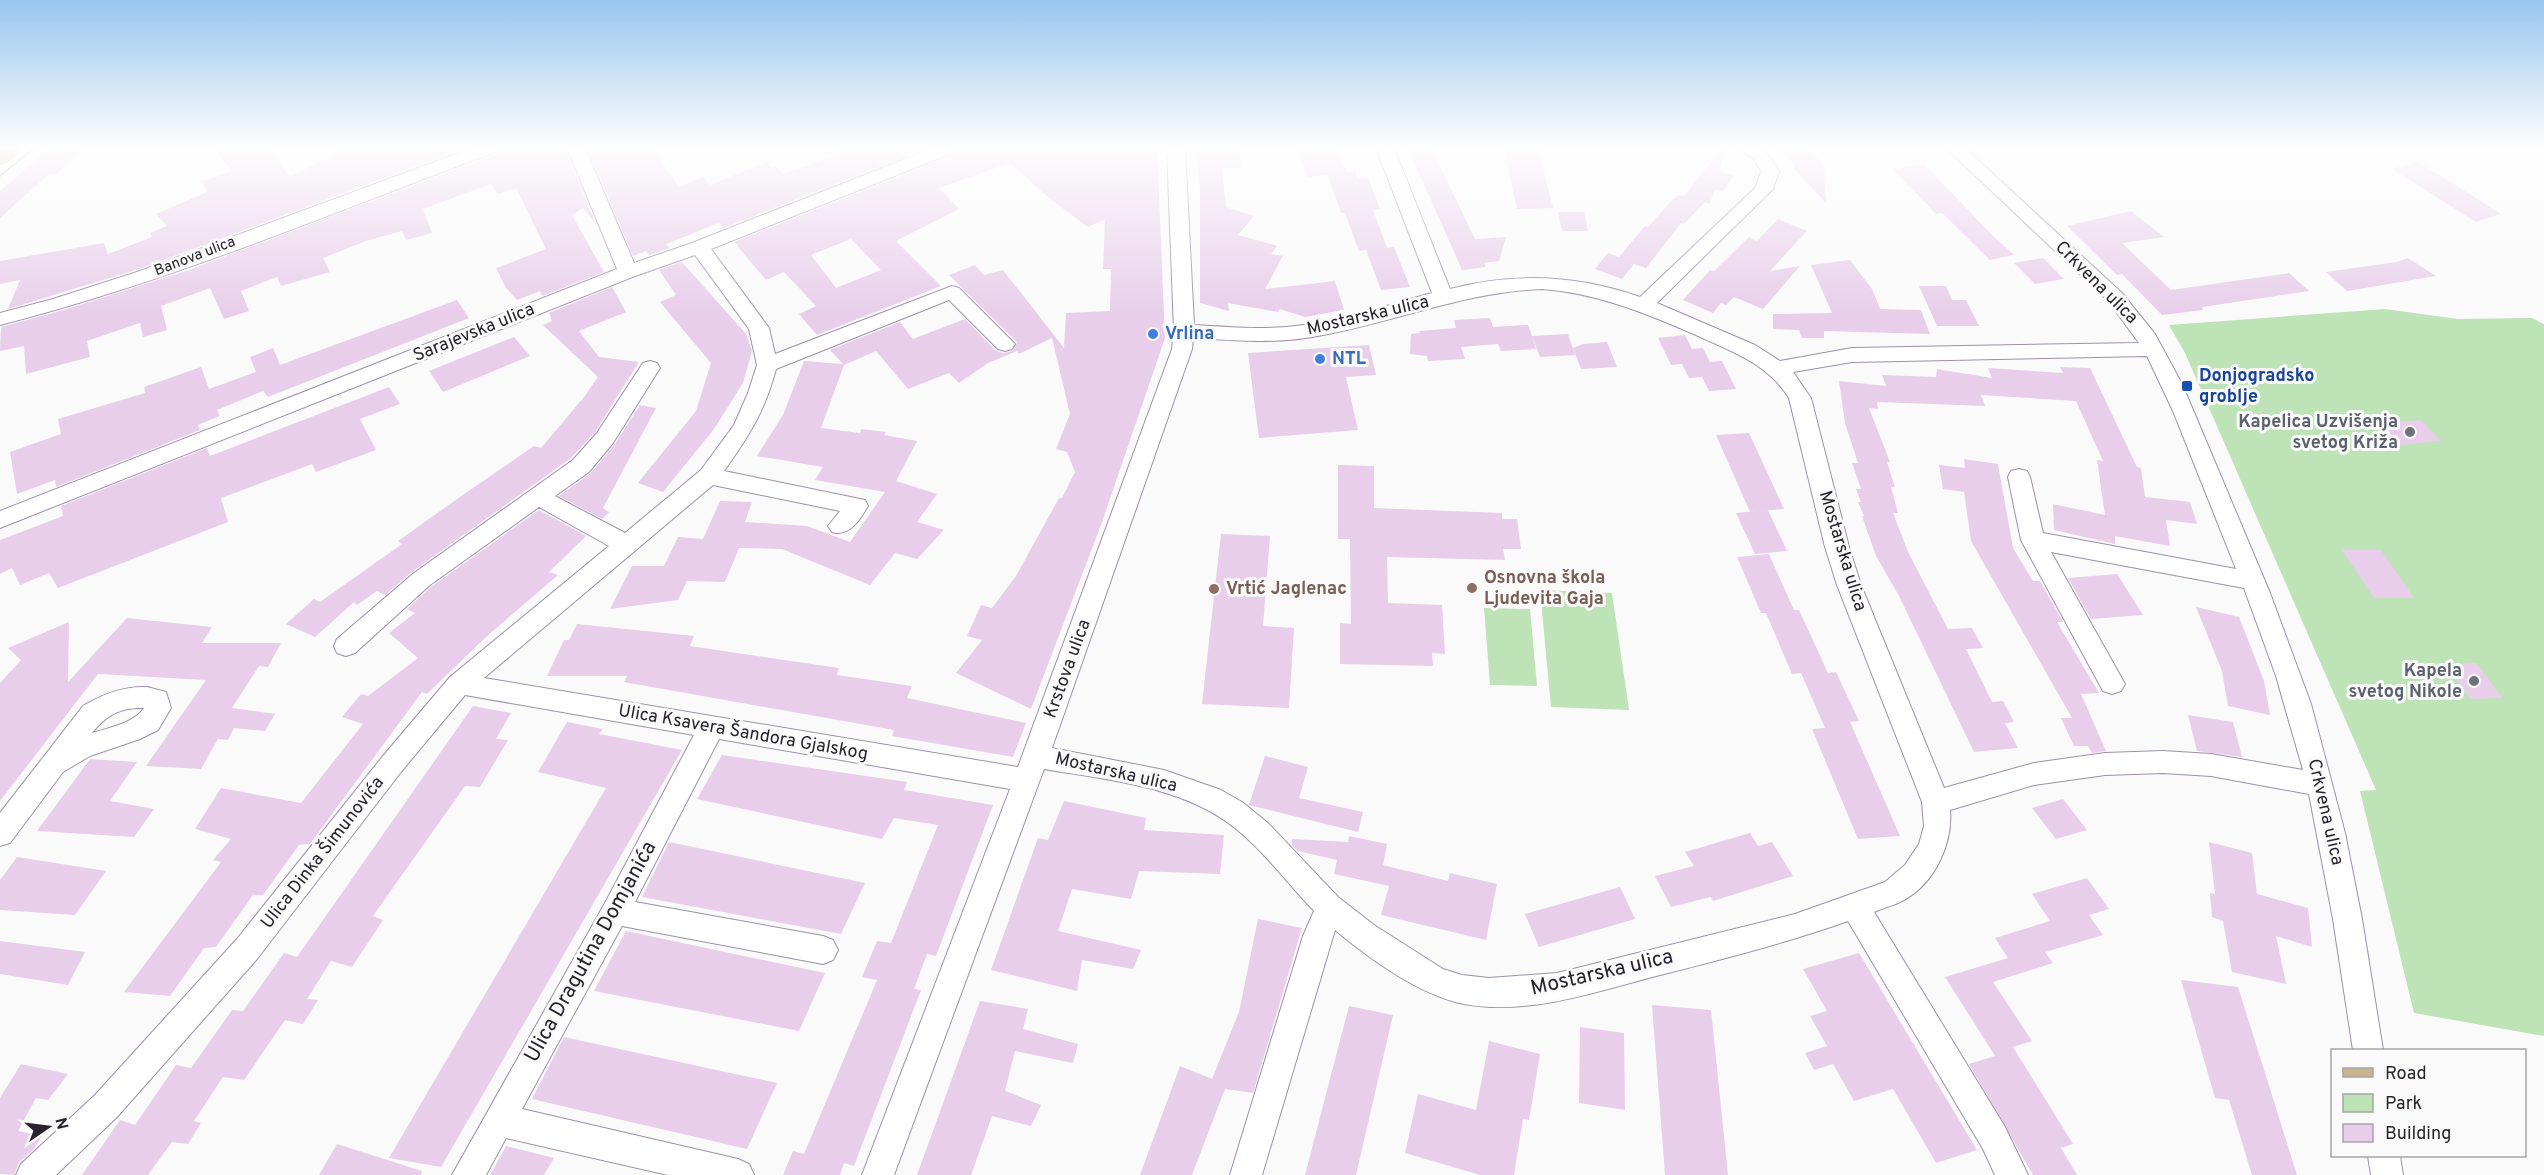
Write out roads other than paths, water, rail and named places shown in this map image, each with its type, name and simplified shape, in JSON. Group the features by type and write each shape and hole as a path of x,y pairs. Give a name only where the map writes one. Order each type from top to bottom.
{"street":[{"name":"Banova ulica","path":"0,319 68,301 147,275 341,203"},
{"path":"599,203 628,272"},
{"name":"Sarajevska ulica","path":"0,520 628,272 811,203"},
{"name":"Krstova ulica","path":"878,1175 1028,780 1182,349 1184,331 1178,203"},
{"name":"Mostarska ulica","path":"1407,203 1444,298"},
{"path":"1644,304 1750,203"},
{"name":"Crkvena ulica","path":"2014,203 2115,297 2138,323 2176,394 2282,655 2320,785 2349,922 2368,1049"},
{"name":"Ulica Dinka Šimunovića","path":"32,1175 106,1106 248,949 392,764 459,684 709,476 744,427 759,393 767,365 759,328 699,247"},
{"name":"Mostarska ulica","path":"1036,756 1130,773 1196,792 1230,809 1257,828 1330,908 1360,933 1416,970 1449,986 1486,992 1519,992 1557,987 1795,927 1895,891 1915,874 1932,849 1938,826 1936,801 1849,585 1837,547 1800,398 1790,380 1779,368 1765,359 1644,304 1611,293 1541,283 1502,285 1310,331 1261,334 1184,331"},
{"path":"767,365 952,292 1005,344"},
{"path":"1779,368 1852,355 2153,350"},
{"path":"346,646 422,579 581,466 605,438 650,368"},
{"path":"709,476 857,506 840,526"},
{"path":"2019,477 2034,540 2112,684"},
{"path":"539,497 626,544"},
{"path":"2034,540 2253,581"},
{"name":"Ulica Ksavera Šandora Gjalskog","path":"459,684 1028,780"},
{"name":"Ulica Dragutina Domjanića","path":"468,1175 615,912 711,728"},
{"path":"1936,801 2034,774 2105,764 2163,762 2211,765 2320,785"},
{"path":"0,834 54,764"},
{"path":"1855,907 1994,1138 2012,1175"},
{"path":"1246,1175 1318,936 1330,908"},
{"path":"615,912 823,950"},
{"path":"499,1120 738,1175"},
{"path":"2384,1157 2387,1175"}],"place":[{"name":"Vrlina","path":"1153,334"},
{"name":"NTL","path":"1320,359"},
{"name":"Donjogradsko groblje","path":"2187,386"},
{"name":"Kapelica Uzvišenja svetog Križa","path":"2410,432"},
{"name":"Osnovna škola Ljudevita Gaja","path":"1472,588"},
{"name":"Vrtić Jaglenac","path":"1214,589"},
{"name":"Kapela svetog Nikole","path":"2474,681"}]}
